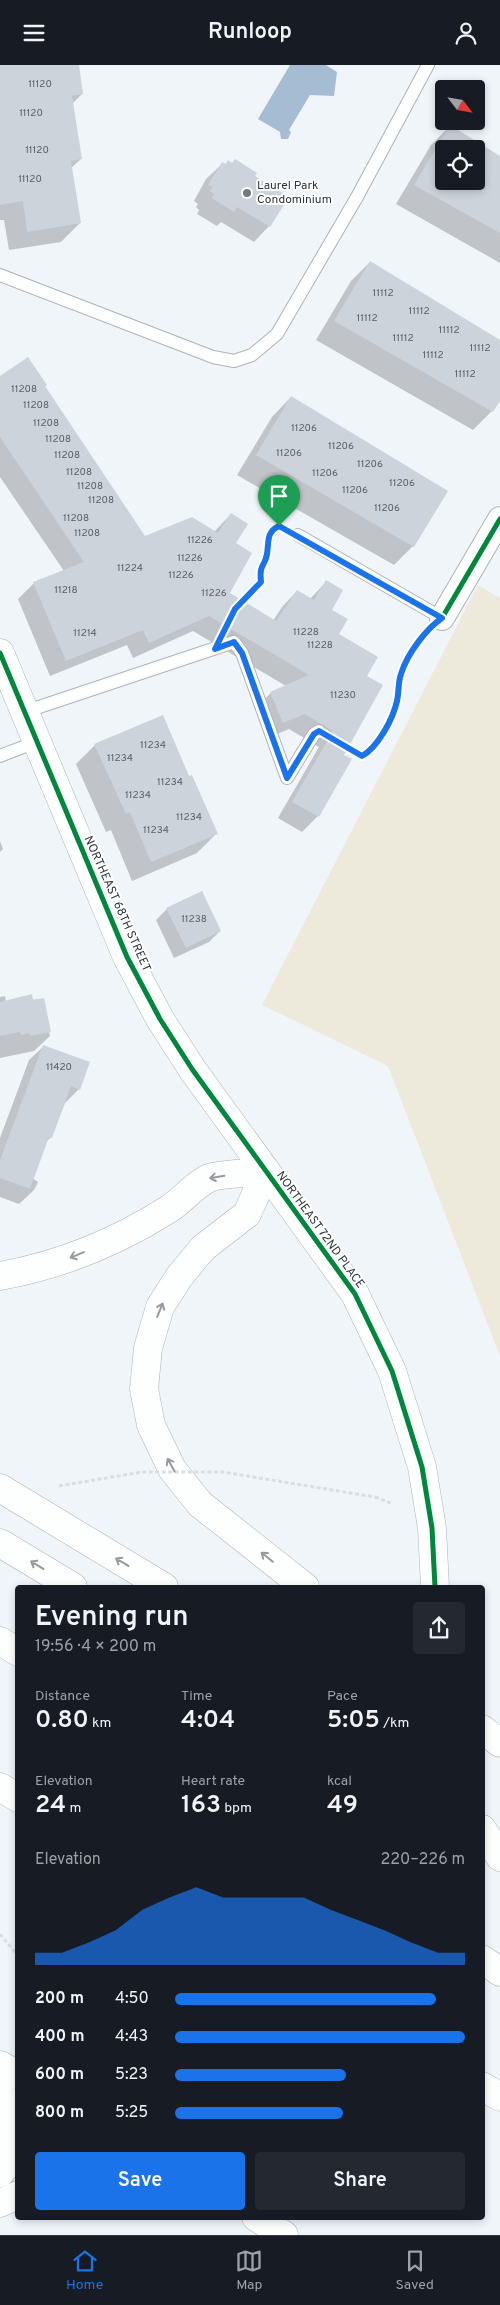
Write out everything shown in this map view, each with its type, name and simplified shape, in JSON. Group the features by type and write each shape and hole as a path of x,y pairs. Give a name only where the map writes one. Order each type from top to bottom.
{"main road":[{"name":"NORTHEAST 68TH STREET","path":"0,653 13,700 36,741 127,957 152,1004 192,1069 266,1171"},
{"path":"0,1276 26,1271 70,1258 122,1236 171,1208 210,1178 266,1171"},
{"path":"266,1171 247,1214 203,1248 179,1277 160,1307 148,1348 144,1389 151,1425 172,1469 200,1504 302,1585"},
{"name":"NORTHEAST 72ND PLACE","path":"266,1171 355,1294 392,1371 422,1467 432,1528 436,1585"},
{"path":"0,1488 161,1585"},
{"path":"0,1543 71,1585"},
{"path":"0,1641 15,1650"},
{"path":"485,1731 500,1743"},
{"path":"0,1787 15,1796"},
{"path":"0,1808 15,1814"},
{"path":"485,1834 500,1858"},
{"path":"485,1850 500,1858"},
{"path":"485,1961 500,1972"},
{"path":"0,2065 15,2073"},
{"path":"485,2088 500,2097"},
{"path":"0,2090 10,2113 5,2167 0,2173"},
{"path":"0,2203 15,2196"},
{"path":"261,2220 284,2235"}],"street":[{"path":"442,618 500,519"}],"lane":[{"path":"0,275 213,357 234,361 252,355 277,334 357,197 428,65"},
{"path":"298,535 442,618"},
{"path":"13,700 215,649 234,642 242,653 287,778 314,734 319,731"},
{"path":"0,756 36,741"}],"path":[{"path":"215,649 235,609 261,582 260,567 267,557 268,539 273,529 279,526 298,535"},
{"path":"319,731 362,756 371,751 392,716 397,702 401,673 427,628 442,618"},
{"path":"59,1486 142,1472 223,1472 375,1497 393,1504"},
{"path":"0,1934 15,1952"}],"shaded area":[{"path":"478,585 500,598 500,1356 388,1066 262,1005"}],"water":[{"path":"290,65 326,65 337,72 334,96 310,95 289,130 291,132 288,139 281,139 280,132 258,119"}],"building":[{"path":"0,65 79,65 83,94 72,96 82,159 71,161 81,223 27,232 23,201 0,205"},
{"path":"447,130 458,130 474,140 441,140"},
{"path":"485,147 500,156 500,233 414,185 435,150 435,190 485,190"},
{"name":"Laurel Park Condominium","path":"235,159 257,173 255,176 289,197 270,227 237,207 234,212 212,198 214,194 210,191 213,187 208,185 222,162 226,164 228,160 232,163"},
{"path":"370,261 500,340 500,401 493,412 334,321"},
{"path":"28,357 47,385 45,386 145,536 192,517 218,533 231,513 248,524 236,543 252,553 230,593 276,621 297,590 314,600 326,580 343,590 332,610 348,619 339,634 378,657 367,676 383,685 344,755 352,759 319,817 292,802 333,731 305,714 283,723 270,692 309,675 209,616 149,643 143,630 66,661 33,582 84,562 0,437 0,376"},
{"path":"291,396 448,491 414,547 256,455"},
{"path":"163,715 189,776 192,775 218,834 151,862 130,812 126,814 94,744"},
{"path":"202,891 221,931 186,948 166,908"},
{"path":"32,994 33,1000 44,998 51,1032 30,1036 29,1033 21,1035 20,1032 0,1036 0,1002"},
{"path":"43,1045 90,1062 80,1090 71,1086 52,1138 49,1137 30,1189 0,1178 0,1160"}],"cycle path":[{"path":"442,618 500,519"},
{"path":"0,653 127,957 160,1019 192,1069 355,1294 392,1371 422,1467 432,1528 435,1585"}],"place":[{"name":"Laurel Park Condominium","path":"247,193"}],"route":[{"path":"279,526 298,535 442,618 427,628 401,673 397,702 392,716 371,751 362,756 319,731 314,734 287,778 242,653 234,642 215,649 235,609 261,582 260,567 267,557 268,539 273,529 279,526"}]}
